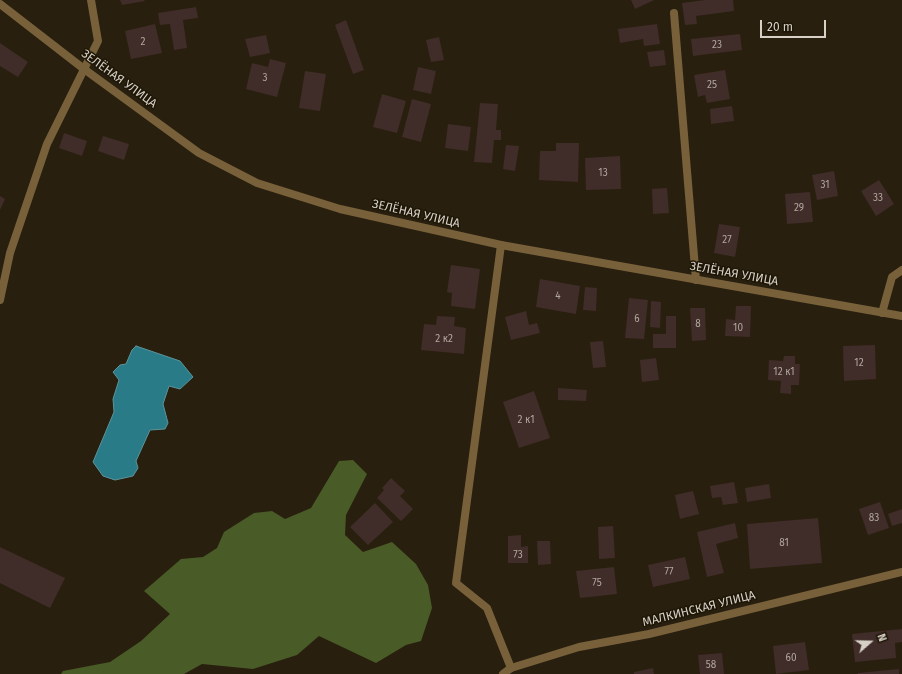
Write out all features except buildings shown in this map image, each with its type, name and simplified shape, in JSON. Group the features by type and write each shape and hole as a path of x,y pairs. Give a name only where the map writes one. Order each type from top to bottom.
{"street":[{"path":"0,300 10,253 47,144 98,41 91,0"},
{"name":"ЗЕЛЁНАЯ УЛИЦА","path":"0,4 84,69 199,153 257,183 340,209 501,245 902,316"},
{"path":"674,13 696,280"},
{"path":"501,245 456,583 487,608 511,671"},
{"path":"882,313 892,277 902,270"},
{"name":"МАЛКИНСКАЯ УЛИЦА","path":"503,674 579,648 657,632 902,572"}],"green space":[{"path":"353,460 367,474 346,515 345,535 363,552 392,542 416,564 428,585 432,608 421,641 406,645 376,663 319,636 297,655 253,669 202,664 184,674 61,674 63,671 110,662 141,641 170,614 144,591 181,559 203,557 217,548 224,532 254,513 272,511 285,519 311,508 339,461"}],"water":[{"path":"136,346 180,361 193,377 180,389 169,386 163,404 168,423 165,429 150,430 136,461 138,468 133,476 115,480 103,476 93,462 114,412 113,399 119,380 113,372 120,365 126,364 132,350"}]}
